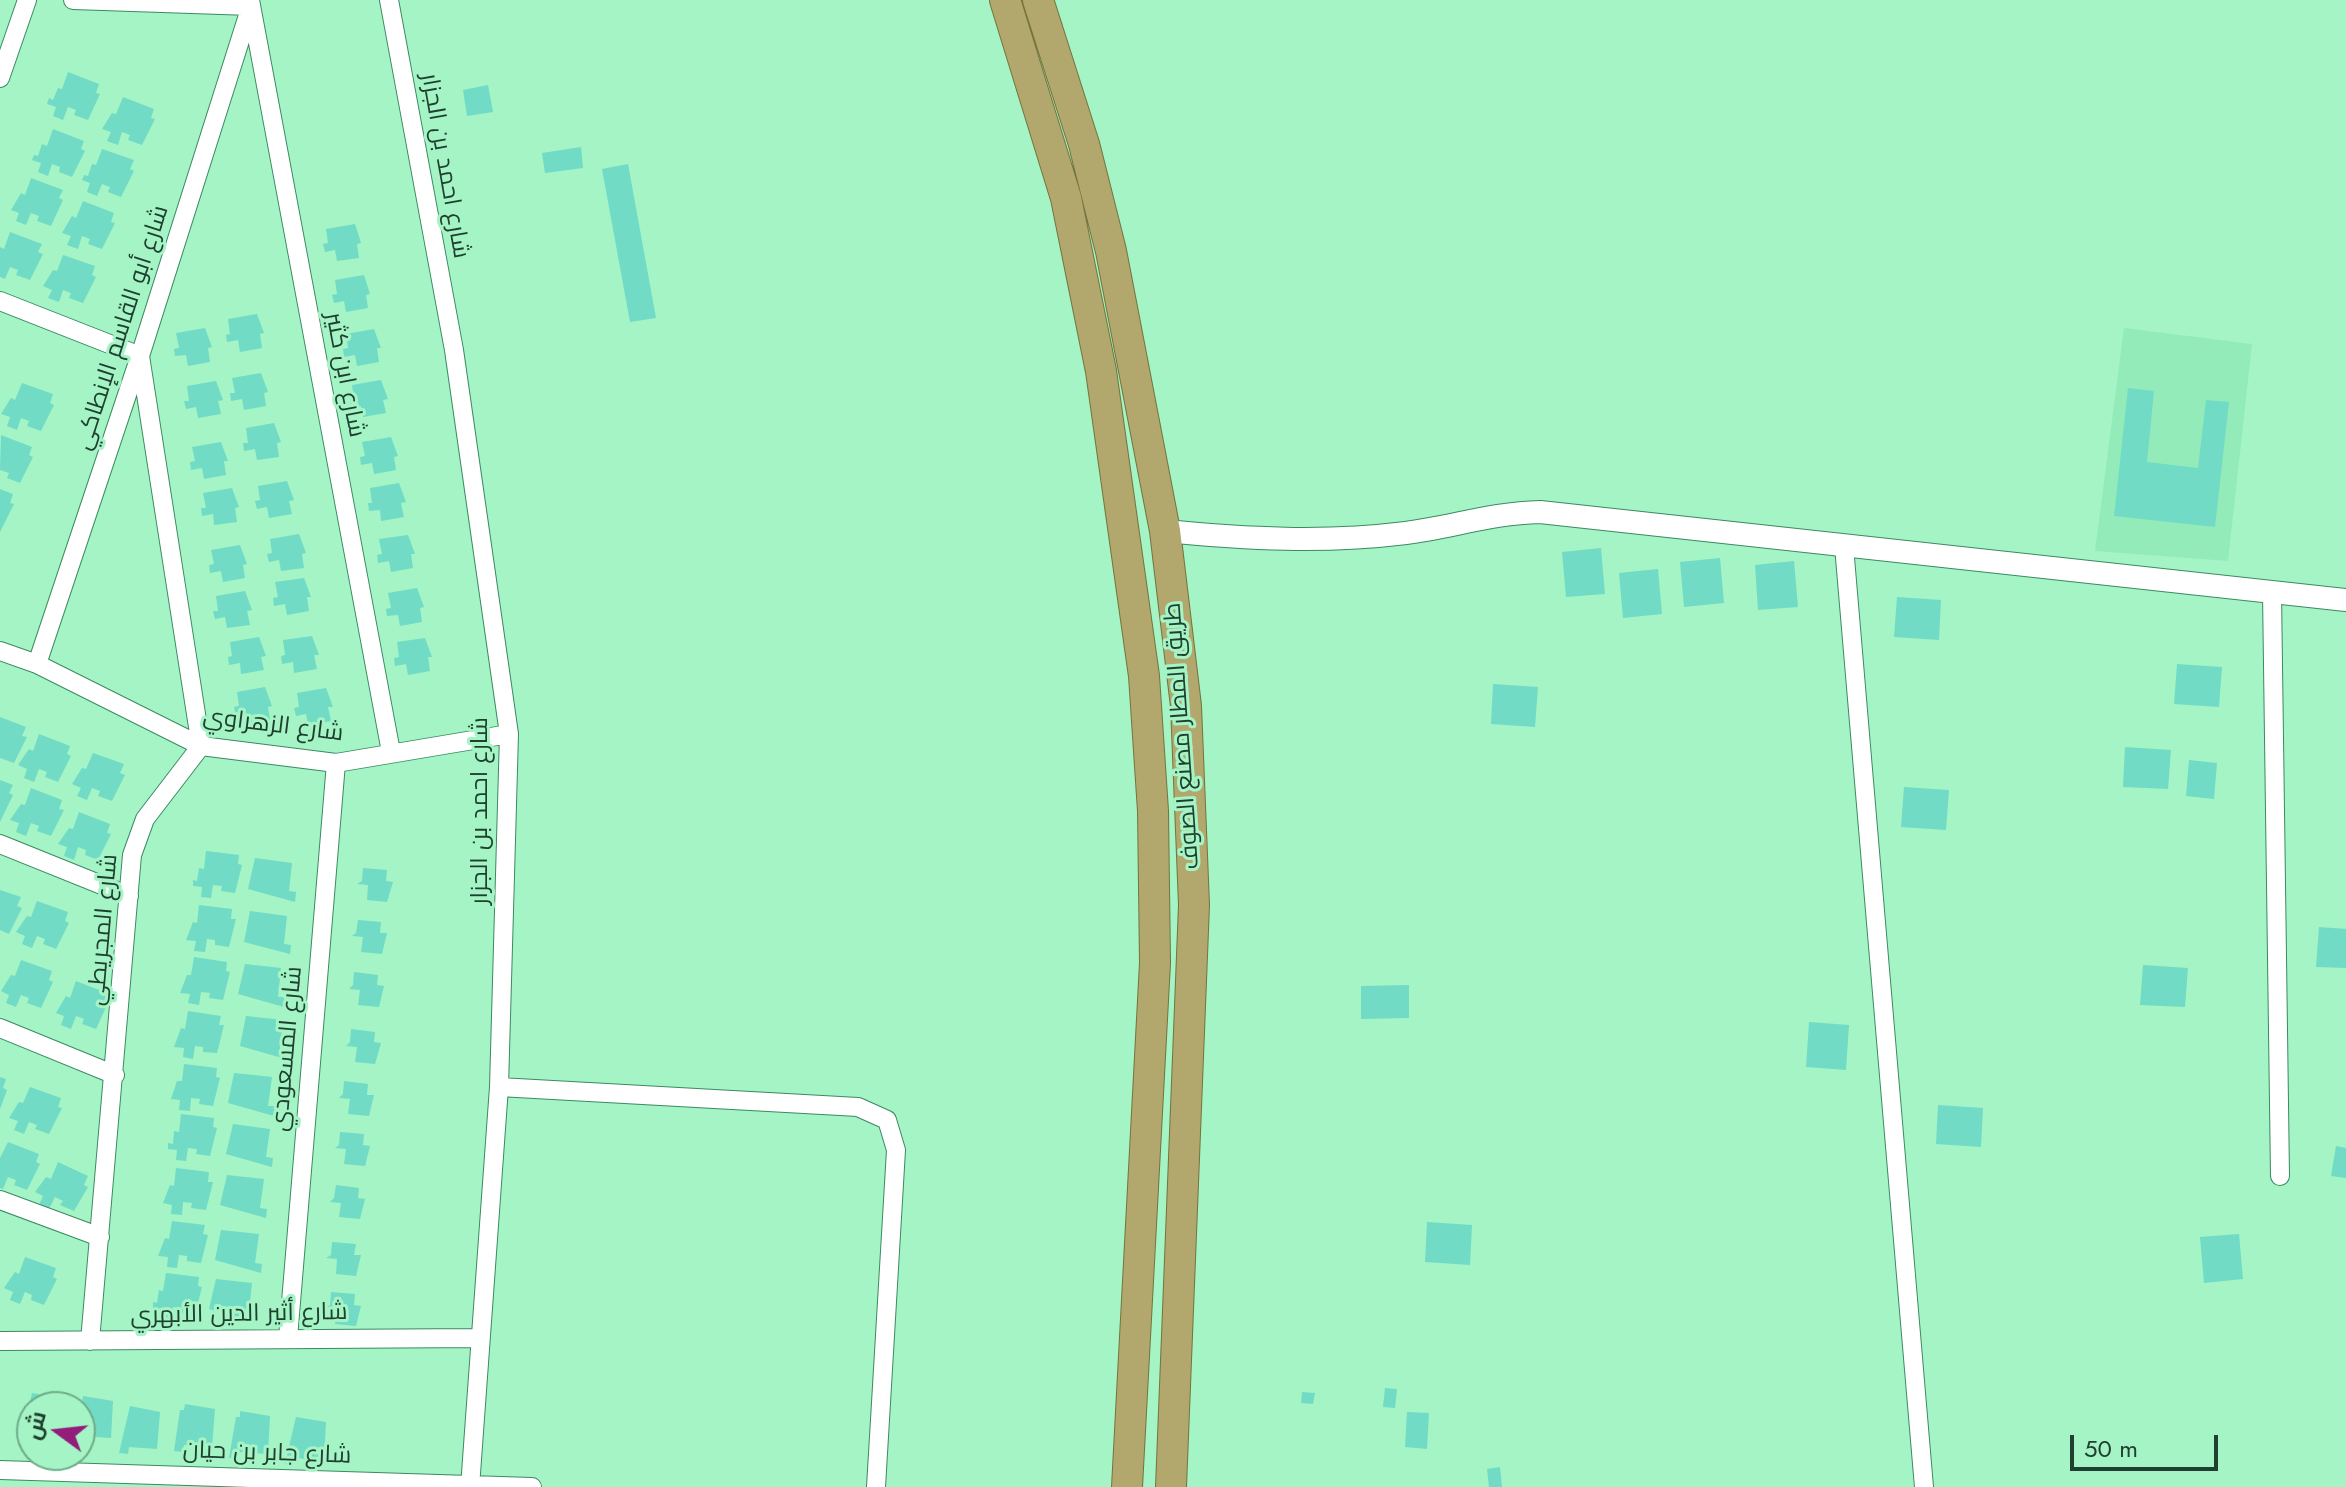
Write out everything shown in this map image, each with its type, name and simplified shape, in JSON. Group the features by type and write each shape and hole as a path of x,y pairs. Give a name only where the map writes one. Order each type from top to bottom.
{"highway":[{"name":"طريق المطار مصنع الصوف","path":"1005,0 1069,212 1101,371 1144,676 1153,811 1155,963 1127,1487"},
{"name":"طريق المطار مصنع الصوف","path":"1038,0 1099,197 1165,531 1186,706 1194,905 1171,1487"}],"street":[{"path":"0,78 27,0"},
{"path":"73,0 250,3"},
{"name":"شارع احمد بن الجزار","path":"389,0 454,350 509,734 499,1087 478,1338 470,1486"},
{"name":"شارع أبو القاسم الإنطاكي","path":"37,664 140,356 250,3"},
{"name":"شارع ابن كثير","path":"250,3 391,752"},
{"path":"0,301 140,356 201,746"},
{"path":"1165,531 1285,541 1343,539 1443,528 1500,513 1540,512 2346,600"},
{"path":"1844,546 1924,1487"},
{"path":"2272,592 2280,1176"},
{"name":"شارع الزهراوي","path":"0,651 37,664 201,746 336,763 509,734"},
{"name":"شارع المجريطي","path":"90,1341 132,855 145,819 201,746"},
{"name":"شارع المسعودي","path":"288,1338 336,763"},
{"path":"0,844 129,896"},
{"path":"0,1028 115,1075"},
{"path":"499,1087 858,1107 887,1120 896,1150 876,1487"},
{"path":"0,1200 100,1237"},
{"name":"شارع أثير الدين الأبهري","path":"0,1341 478,1338"},
{"name":"شارع جابر بن حيان","path":"0,1470 532,1487"}],"shaded area":[{"path":"2124,328 2252,344 2228,561 2095,551"}],"building":[{"path":"68,72 99,84 96,93 100,94 88,120 74,115 76,110 68,107 63,120 53,116 56,107 47,104 49,98 53,100 58,88 62,89"},
{"path":"488,85 493,112 467,116 463,90"},
{"path":"123,97 154,109 151,118 155,119 142,145 128,140 130,135 122,132 118,145 107,141 111,132 102,129 112,113 116,114"},
{"path":"53,129 84,141 81,149 85,151 72,177 59,172 60,167 52,164 48,176 38,172 41,163 32,160 34,155 38,156 42,144 47,146"},
{"path":"581,147 583,168 545,173 542,153"},
{"path":"102,149 134,160 130,169 134,171 121,197 108,192 110,187 102,184 97,196 87,192 90,183 82,180 84,175 88,176 92,164 96,165"},
{"path":"628,164 656,318 630,322 602,169"},
{"path":"31,178 63,190 59,198 63,200 51,226 37,221 39,216 31,213 26,225 16,221 19,213 11,210 21,193 25,195"},
{"path":"83,201 114,213 111,222 115,223 102,249 88,244 90,239 82,236 78,249 67,245 71,236 62,233 72,216 76,218"},
{"path":"355,224 361,243 357,244 359,258 337,261 335,250 325,252 323,244 328,243 326,229"},
{"path":"10,232 42,244 38,252 43,254 30,280 16,275 18,270 10,267 5,279 0,277 0,247 4,249"},
{"path":"63,255 95,266 92,275 96,277 83,303 69,298 71,293 63,290 59,302 48,298 52,290 43,286 53,270 57,271"},
{"path":"364,275 370,294 366,295 368,308 346,312 344,301 334,303 332,295 337,294 335,280"},
{"path":"257,314 264,333 260,334 262,348 240,352 238,340 227,342 226,335 230,334 228,319"},
{"path":"205,328 212,347 208,348 210,362 188,366 186,355 175,356 174,349 179,348 176,333"},
{"path":"374,329 381,348 377,348 379,362 357,366 355,355 344,357 343,349 348,348 346,334"},
{"path":"261,373 268,392 264,393 266,406 244,410 242,399 231,401 230,393 235,393 232,378"},
{"path":"381,380 388,399 383,400 386,413 363,417 361,406 351,408 350,400 354,400 352,385"},
{"path":"216,381 223,400 218,401 221,414 198,418 196,407 186,409 184,401 189,401 187,386"},
{"path":"22,383 53,394 50,403 54,405 41,431 27,426 29,421 21,418 17,430 7,426 10,417 1,414 11,398 15,400"},
{"path":"2128,388 2154,391 2147,462 2198,468 2206,400 2229,402 2215,527 2114,516"},
{"path":"274,423 281,442 277,443 279,457 257,460 255,449 244,451 243,443 248,443 246,428"},
{"path":"1,435 32,447 29,455 33,457 20,483 7,478 9,473 0,470"},
{"path":"391,437 398,456 394,457 396,470 374,474 372,463 361,465 360,457 365,456 362,442"},
{"path":"221,442 228,461 224,461 226,475 204,479 202,468 191,470 190,462 195,461 192,447"},
{"path":"287,481 294,500 289,501 292,514 269,518 267,507 257,509 255,501 260,500 258,486"},
{"path":"399,483 406,502 401,503 404,517 381,521 380,510 369,511 368,503 372,503 370,488"},
{"path":"232,488 239,507 235,508 237,522 214,525 213,514 202,516 201,508 206,508 203,493"},
{"path":"0,489 13,494 10,503 14,504 0,532"},
{"path":"299,534 306,553 302,554 304,568 281,571 279,560 269,562 267,554 272,553 270,539"},
{"path":"408,535 415,554 411,554 413,568 391,572 389,561 378,563 377,555 382,554 379,539"},
{"path":"240,545 247,564 243,565 245,578 223,582 221,571 210,573 209,565 214,564 211,550"},
{"path":"1601,548 1605,594 1566,597 1562,552"},
{"path":"1720,558 1724,603 1684,607 1680,562"},
{"path":"1794,561 1798,607 1758,610 1755,565"},
{"path":"1658,569 1662,614 1623,618 1619,573"},
{"path":"304,578 311,597 307,597 309,611 287,615 285,604 274,606 273,598 278,597 275,582"},
{"path":"417,588 424,607 420,608 422,622 400,626 398,615 387,616 386,609 391,608 388,593"},
{"path":"245,591 252,610 247,611 250,625 227,628 225,617 215,619 213,611 218,611 216,596"},
{"path":"1897,597 1941,600 1939,640 1894,637"},
{"path":"312,636 319,655 314,655 317,669 294,673 293,662 282,664 281,656 285,655 283,640"},
{"path":"259,637 266,656 261,657 264,670 241,674 240,663 229,665 228,657 232,656 230,642"},
{"path":"425,638 432,657 428,657 430,671 408,675 406,664 395,666 394,658 399,657 397,642"},
{"path":"2177,664 2222,667 2219,707 2174,704"},
{"path":"1493,684 1538,687 1535,727 1491,724"},
{"path":"265,687 272,706 268,707 270,720 248,724 246,713 236,715 234,707 239,706 237,692"},
{"path":"326,688 333,707 328,707 331,721 308,725 306,714 296,716 294,708 299,707 297,693"},
{"path":"0,717 26,727 22,736 27,737 14,763 0,758"},
{"path":"39,734 70,746 67,754 71,756 58,782 45,777 47,772 39,769 34,782 24,778 27,769 18,765 29,749 33,751"},
{"path":"2125,747 2171,750 2168,789 2123,787"},
{"path":"93,753 124,764 120,773 125,775 112,801 98,796 100,791 92,788 87,800 77,796 81,788 72,784 82,768 86,769"},
{"path":"2189,760 2217,763 2214,799 2186,796"},
{"path":"0,780 13,785 9,793 13,795 0,822"},
{"path":"1904,787 1949,790 1946,830 1901,827"},
{"path":"31,788 62,800 59,809 64,810 51,836 37,831 39,826 31,823 26,836 16,832 19,823 10,820 21,804 25,805"},
{"path":"79,812 110,824 107,833 111,834 98,860 85,855 86,850 78,847 74,860 64,856 67,847 58,844 69,828 73,829"},
{"path":"206,851 239,855 238,864 242,865 235,893 221,891 222,886 213,885 211,898 201,897 202,887 193,886 199,868 204,869"},
{"path":"255,858 292,863 289,891 296,892 295,902 248,889"},
{"path":"363,868 387,870 386,881 393,882 387,902 367,900 368,885 357,884 362,881"},
{"path":"0,890 21,897 17,906 22,908 9,934 0,930"},
{"path":"37,901 68,912 65,921 69,923 56,949 43,944 45,939 37,936 32,948 22,944 25,936 16,932 27,916 31,917"},
{"path":"199,905 232,909 231,919 236,919 229,947 215,945 215,940 207,939 205,952 194,951 196,941 186,940 193,922 197,923"},
{"path":"250,911 287,916 284,944 291,945 290,954 244,942"},
{"path":"358,920 381,922 380,933 387,933 382,954 361,952 363,937 352,936 356,933"},
{"path":"2319,927 2346,929 2346,968 2316,967"},
{"path":"194,957 227,962 226,971 230,972 223,1000 209,998 210,993 201,992 199,1005 188,1003 190,994 180,993 187,975 191,975"},
{"path":"21,960 52,971 49,980 53,982 41,1008 27,1003 29,998 21,995 16,1007 6,1003 9,995 1,991 11,975 15,976"},
{"path":"245,964 281,968 278,997 285,997 284,1007 238,994"},
{"path":"2143,965 2188,968 2185,1007 2140,1005"},
{"path":"354,972 378,975 377,985 384,986 379,1007 358,1005 360,990 349,989 353,985"},
{"path":"76,981 107,993 104,1002 108,1003 96,1029 82,1024 84,1019 76,1016 71,1029 61,1025 64,1016 56,1013 66,996 70,998"},
{"path":"1409,985 1409,1018 1361,1019 1361,986"},
{"path":"188,1011 221,1016 219,1025 224,1025 217,1053 203,1052 203,1047 195,1046 193,1059 183,1057 184,1048 174,1047 181,1028 185,1029"},
{"path":"246,1016 283,1020 280,1049 287,1050 286,1059 240,1046"},
{"path":"1809,1022 1849,1025 1846,1070 1806,1067"},
{"path":"351,1029 375,1032 374,1042 381,1043 375,1064 355,1062 357,1047 346,1046 350,1042"},
{"path":"184,1064 217,1068 216,1077 220,1078 213,1106 199,1104 200,1099 191,1098 190,1111 179,1110 180,1100 171,1099 177,1081 182,1081"},
{"path":"234,1073 272,1077 268,1106 275,1106 274,1116 228,1103"},
{"path":"0,1077 6,1079 3,1088 7,1090 0,1109"},
{"path":"344,1081 368,1084 367,1095 374,1095 369,1116 348,1114 350,1099 339,1098 343,1094"},
{"path":"30,1087 61,1098 58,1107 62,1108 49,1134 35,1129 37,1125 29,1122 24,1134 14,1130 18,1121 9,1118 19,1102 23,1103"},
{"path":"1938,1105 1983,1108 1981,1147 1936,1144"},
{"path":"181,1114 214,1118 213,1127 217,1128 210,1156 196,1154 197,1149 188,1148 186,1161 176,1160 177,1150 168,1149 168,1143 173,1144 174,1131 179,1132"},
{"path":"233,1124 270,1129 266,1157 273,1158 272,1167 226,1154"},
{"path":"340,1132 364,1134 363,1145 370,1146 365,1166 344,1164 346,1149 335,1148 339,1145"},
{"path":"8,1142 39,1154 36,1162 40,1164 27,1190 14,1185 16,1180 8,1177 3,1189 0,1188 0,1158"},
{"path":"2336,1146 2346,1148 2346,1178 2331,1176"},
{"path":"58,1162 88,1176 84,1185 88,1187 74,1211 60,1205 63,1201 55,1197 49,1209 39,1205 43,1196 35,1192 46,1177 51,1179"},
{"path":"176,1168 209,1172 208,1182 213,1182 206,1210 191,1208 192,1203 183,1202 182,1215 171,1214 172,1205 163,1203 170,1185 174,1186"},
{"path":"227,1175 264,1179 260,1208 267,1209 266,1218 220,1205"},
{"path":"336,1185 359,1188 358,1198 365,1199 360,1219 339,1217 341,1203 330,1202 334,1198"},
{"path":"172,1221 205,1225 203,1234 208,1235 201,1263 187,1261 187,1256 179,1255 177,1268 167,1267 168,1257 158,1256 165,1238 169,1239"},
{"path":"1427,1222 1472,1225 1470,1265 1425,1262"},
{"path":"221,1230 259,1234 255,1263 262,1264 261,1273 215,1260"},
{"path":"2239,1234 2243,1279 2204,1283 2200,1237"},
{"path":"332,1242 356,1244 354,1255 361,1255 356,1276 336,1274 337,1259 326,1258 331,1255"},
{"path":"25,1257 56,1268 53,1277 57,1279 44,1305 31,1300 32,1295 25,1292 20,1304 10,1300 13,1292 4,1288 15,1272 19,1274"},
{"path":"166,1273 199,1277 198,1286 202,1287 195,1315 181,1313 181,1308 173,1307 171,1320 161,1319 162,1309 153,1308 159,1290 163,1291"},
{"path":"216,1279 252,1283 249,1312 256,1313 255,1322 209,1309"},
{"path":"331,1292 355,1294 354,1305 361,1306 356,1326 335,1324 336,1309 325,1308 330,1305"},
{"path":"1385,1388 1397,1389 1395,1408 1383,1407"},
{"path":"1302,1392 1315,1393 1313,1404 1301,1403"},
{"path":"96,1398 113,1401 111,1438 96,1437"},
{"path":"185,1404 215,1409 212,1447 184,1445 183,1452 174,1451 180,1410 184,1410"},
{"path":"130,1406 160,1412 157,1449 129,1447 128,1454 119,1453"},
{"path":"240,1411 270,1416 268,1454 239,1452 239,1459 229,1458 236,1417 240,1417"},
{"path":"1407,1412 1429,1413 1427,1449 1405,1447"},
{"path":"296,1417 326,1422 324,1460 295,1458 294,1465 285,1464"},
{"path":"1500,1467 1502,1487 1489,1487 1487,1469"}]}
